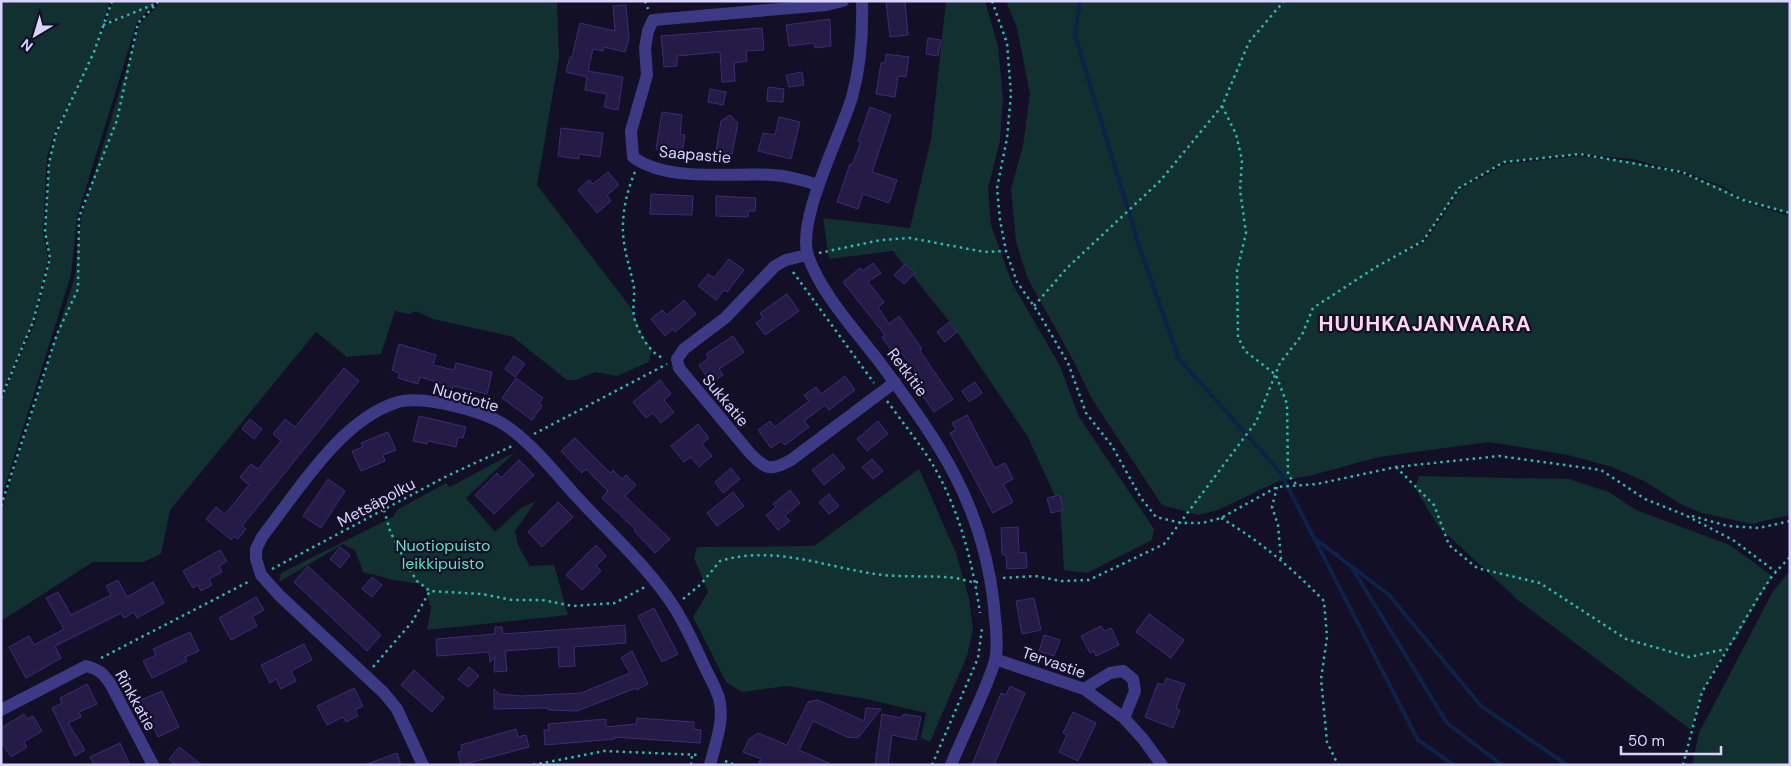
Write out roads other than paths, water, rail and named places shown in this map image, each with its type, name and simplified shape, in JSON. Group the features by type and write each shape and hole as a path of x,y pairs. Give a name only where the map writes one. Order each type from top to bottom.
{"street":[{"name":"Saapastie","path":"818,184 797,178 772,175 679,172 647,166 633,157 631,131 647,75 645,48 648,32 654,20 826,5 843,1"},
{"name":"Retkitie","path":"862,1 861,49 857,78 840,129 818,184 808,220 807,255 821,284 921,416 948,459 966,495 978,526 991,579 996,637 995,659 950,765"},
{"name":"Sukkatie","path":"807,255 786,260 775,266 725,318 684,349 677,359 679,368 748,452 761,465 770,468 780,467 791,460 895,382"},
{"name":"Nuotiotie","path":"423,765 398,710 366,676 280,596 261,575 256,559 256,549 262,537 342,436 360,419 376,410 398,402 422,401 452,406 489,417 505,425 541,457 654,582 673,606 687,630 719,697 721,720 712,760"},
{"name":"Tervastie","path":"995,659 1084,689 1124,718 1158,763"},
{"name":"Rinkkatie","path":"1,710 86,666 103,673 153,765"},
{"path":"1084,689 1110,672 1123,671 1133,679 1135,691 1124,718"}],"waterway":[{"path":"1080,1 1075,35 1139,246 1179,359 1280,472 1418,740 1454,765"},
{"path":"1317,540 1389,595 1481,706 1567,765"},
{"path":"1351,566 1447,723 1502,765"}],"district":[{"name":"HUUHKAJANVAARA","path":"1425,324"}],"park label":[{"name":"Nuotiopuisto leikkipuisto","path":"443,554"}]}
